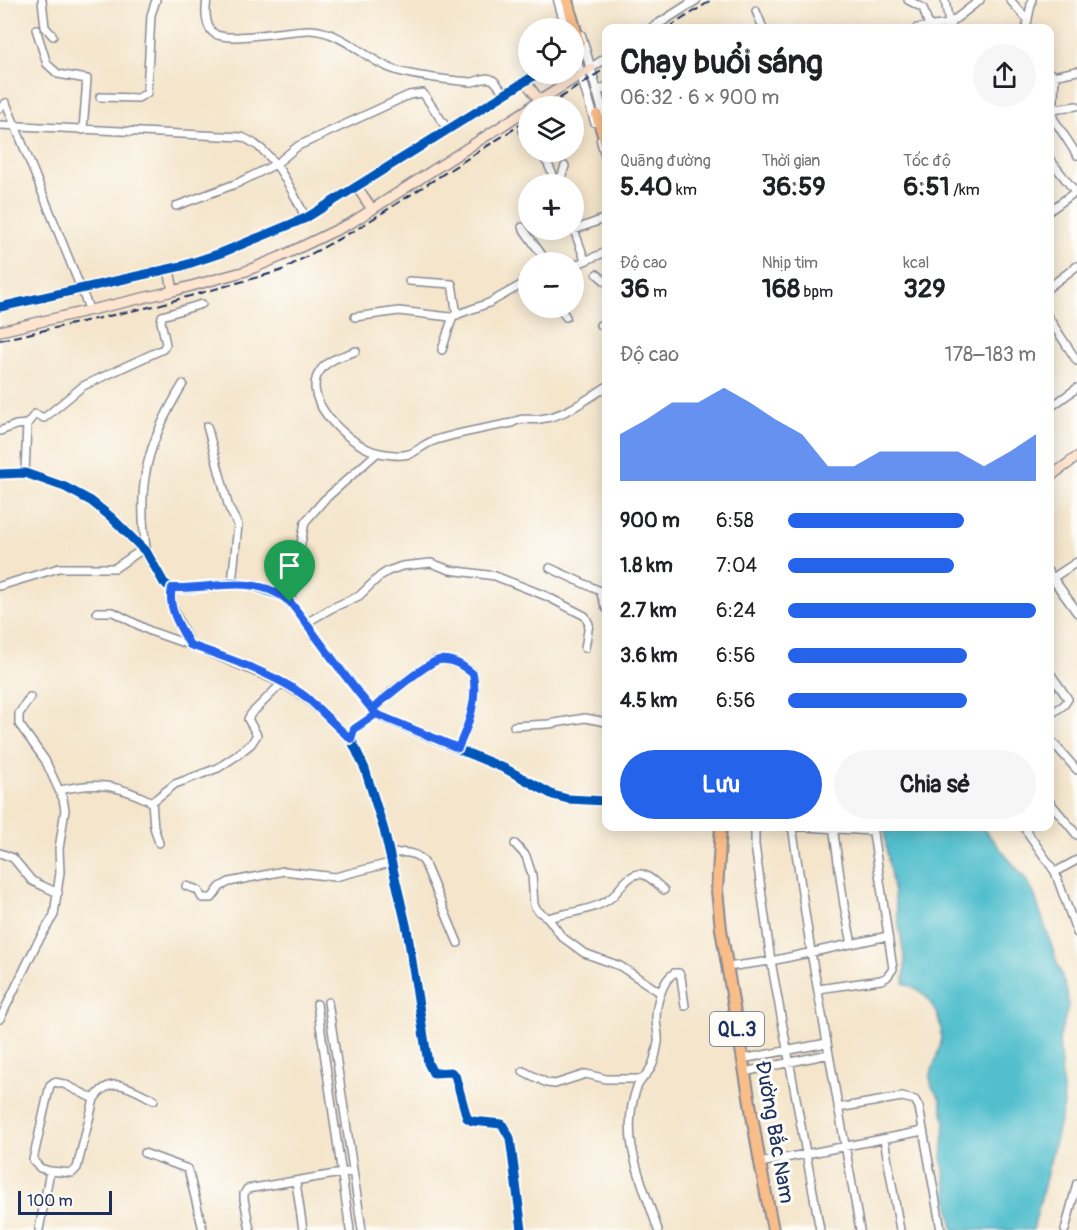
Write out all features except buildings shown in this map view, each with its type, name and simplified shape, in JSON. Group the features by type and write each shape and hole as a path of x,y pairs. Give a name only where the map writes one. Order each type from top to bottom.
{"highway":[{"path":"560,0 566,18"},
{"path":"569,0 572,18"},
{"name":"Đường Bắc Nam","path":"721,831 717,890 727,967 773,1230"}],"main road":[{"path":"584,73 591,68"},
{"path":"547,96 566,84"},
{"path":"0,331 173,291 246,271 280,257 316,241 372,209 518,115"},
{"path":"357,187 372,209"},
{"path":"169,269 173,291"},
{"path":"1054,474 1077,457"}],"street":[{"path":"42,0 45,27 53,36"},
{"path":"100,97 138,98 147,93 151,15 156,0"},
{"path":"207,0 208,23 216,34 239,37 281,31 320,32 341,38 375,60 398,71 472,82 487,78 493,80 505,94"},
{"path":"658,24 696,0"},
{"path":"908,0 923,8 928,24"},
{"path":"945,0 950,24"},
{"path":"952,24 980,0"},
{"path":"1010,0 1028,20"},
{"path":"1027,24 1032,0"},
{"path":"756,11 761,24"},
{"path":"36,29 47,64 58,74 87,79 83,130"},
{"path":"584,57 591,68 601,117"},
{"path":"591,68 602,61"},
{"path":"1054,75 1077,71"},
{"path":"584,82 602,145"},
{"path":"0,307 169,269 221,253 306,218 520,84"},
{"path":"587,95 602,89"},
{"path":"176,206 238,183 276,164 298,147 409,95 423,93 448,130"},
{"path":"0,108 6,103 90,311"},
{"path":"1054,109 1077,106"},
{"path":"1054,120 1077,155"},
{"path":"0,125 242,137 250,140 276,164 306,218"},
{"path":"1054,165 1076,193 1054,208"},
{"path":"562,174 565,166"},
{"path":"584,226 602,219"},
{"path":"578,240 585,260 602,254"},
{"path":"1054,283 1077,266"},
{"path":"597,274 602,278"},
{"path":"409,280 452,284 455,315 442,350"},
{"path":"355,317 399,311 445,317 489,303 518,287"},
{"path":"25,473 27,424 35,414 44,418 87,384 163,349 166,344 160,322 162,316 201,304"},
{"path":"1054,326 1077,361"},
{"path":"356,351 332,360 318,373 317,397 337,428 377,453 406,455 437,439 512,423 519,419 539,420 566,412 602,390"},
{"path":"145,551 142,501 148,459 156,434 183,384"},
{"path":"1054,405 1077,388"},
{"path":"0,431 27,424"},
{"path":"207,426 229,508 238,525 232,583"},
{"path":"290,602 305,522 324,500 377,453"},
{"path":"0,474 25,473 65,487 91,501 111,517 145,551 164,583 172,588 186,589 232,583 253,586 284,597 374,712 506,769 553,795 568,799 602,801"},
{"path":"0,586 59,568 115,568 145,551"},
{"path":"1054,575 1077,562"},
{"path":"306,623 359,596 388,571 417,563 431,563 450,570 495,576 546,596 585,616 589,624 585,648"},
{"path":"550,568 602,591"},
{"path":"1054,582 1077,612"},
{"path":"172,588 171,603 190,645"},
{"path":"97,612 113,612 150,631 282,683 306,698 351,739 365,769 384,830 407,929 428,1063 433,1073 451,1072 455,1075 466,1118 472,1121 502,1124 507,1129 522,1230"},
{"path":"351,739 354,729 374,712 392,691 435,660 442,659 459,664 473,674 475,697 471,716 458,748"},
{"path":"1054,679 1068,699 1054,712"},
{"path":"152,802 175,784 218,768 250,744 256,735 248,719 282,683"},
{"path":"0,1019 36,945 54,915 61,868 59,845 65,810 60,790 45,760 19,724 19,714 30,697"},
{"path":"514,726 549,724 585,717 602,721"},
{"path":"1054,744 1077,770"},
{"path":"60,790 110,785 152,802"},
{"path":"152,802 154,827 159,843"},
{"path":"1054,807 1077,835"},
{"path":"755,831 771,961 820,1230"},
{"path":"792,831 860,1230"},
{"path":"833,831 852,944"},
{"path":"818,989 887,977 893,969 872,831"},
{"path":"1026,831 1055,872 1077,933"},
{"path":"515,844 526,856 532,875 534,905 548,918 562,937 584,953 620,966 661,993"},
{"path":"0,853 14,858 32,881 58,893"},
{"path":"186,886 198,890 202,897 212,898 220,887 229,882 284,871 335,877 409,853 418,855 424,862 458,944"},
{"path":"1055,872 1077,860"},
{"path":"548,918 594,906 611,898 621,886 637,874 642,874 664,890"},
{"path":"727,967 771,961 888,936"},
{"path":"658,1230 636,1167 630,1142 630,1123 637,1088 641,1079 650,1071 654,1061 659,1039 656,1018 661,993 669,976 674,973 679,973 681,977 684,1006"},
{"path":"328,1002 362,1230"},
{"path":"317,1004 350,1230"},
{"path":"742,1059 827,1043"},
{"path":"744,1072 829,1054"},
{"path":"323,1057 335,1056"},
{"path":"523,1071 555,1084 586,1074 606,1079 641,1079"},
{"path":"94,1099 64,1084 54,1082 50,1085 33,1160 40,1168 50,1172 72,1173 77,1168 94,1099 99,1092 112,1084 119,1084 154,1100"},
{"path":"838,1108 902,1097 915,1100 919,1107 941,1230"},
{"path":"760,1163 923,1131"},
{"path":"884,1139 900,1230"},
{"path":"144,1154 188,1169 203,1230"},
{"path":"250,1230 244,1199 247,1189 353,1171"},
{"path":"39,1230 50,1172"},
{"path":"296,1182 303,1230"},
{"path":"1065,1230 1077,1183"}],"water":[{"path":"885,831 985,831 1027,881 1034,894 1067,992 1068,1007 1059,1039 1064,1105 1033,1230 953,1230 942,1158 945,1121 940,1098 932,1087 930,1077 941,1043 941,1027 928,999 920,991 904,983 905,962"}],"railway":[{"path":"674,24 712,0"},
{"path":"563,96 602,71"},
{"path":"0,340 154,306 280,271 357,229 518,126"}],"cycle path":[{"path":"0,307 182,266 221,253 306,218 521,84"},
{"path":"0,474 25,473 65,487 91,501 111,517 147,553 164,583 172,588 186,589 232,583 253,586 284,597 372,710 383,718 506,769 553,795 568,799 602,801"},
{"path":"376,715 354,729 351,739 365,769 384,830 407,929 428,1063 433,1073 451,1072 455,1075 467,1118 472,1121 502,1124 510,1138 522,1230"}],"route":[{"path":"290,602 269,591 232,583 186,589 172,588 170,595 175,616 190,645 252,669 292,688 351,739 354,729 376,714 372,710 379,703 435,660 442,659 465,667 473,674 475,697 471,716 458,748 376,714 372,710 358,693 290,602"}]}
